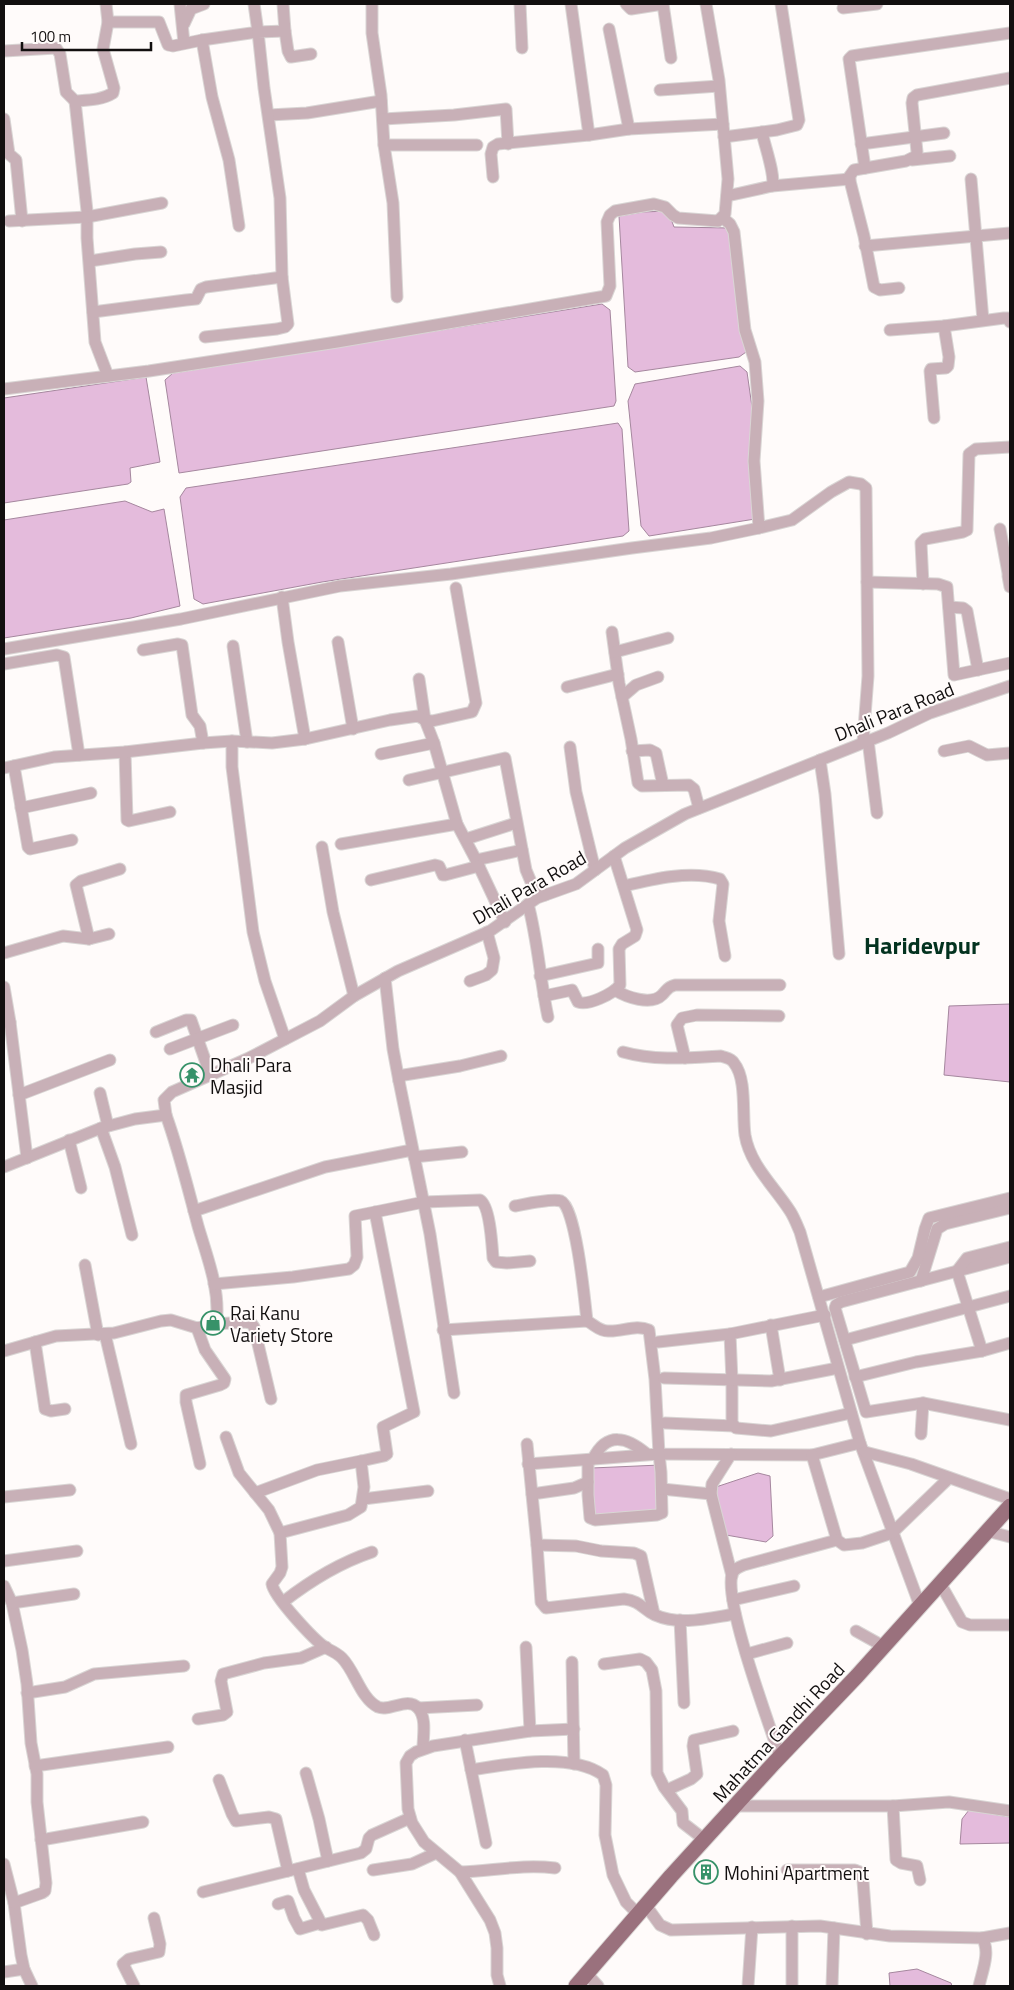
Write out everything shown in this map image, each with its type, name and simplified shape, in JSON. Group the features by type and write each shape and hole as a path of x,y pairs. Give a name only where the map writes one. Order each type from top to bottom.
{"main road":[{"name":"Mahatma Gandhi Road","path":"576,1986 780,1757 1010,1506"}],"street":[{"path":"75,101 96,99 113,93 114,88 103,48 108,22 106,4"},
{"path":"180,4 184,43"},
{"path":"183,25 191,9 204,4"},
{"path":"205,337 287,326 282,276 280,198 254,4"},
{"path":"284,4 285,31 291,56 311,54"},
{"path":"372,4 372,33 383,119 384,145 393,203 397,298"},
{"path":"520,4 522,48"},
{"path":"571,4 589,135"},
{"path":"626,4 631,9 663,4 672,58"},
{"path":"4,389 149,371 311,346 606,296 610,286 607,222 610,215 616,211 654,204 665,207 673,215 685,220 718,221 726,214 728,196 723,124 706,4"},
{"path":"724,136 762,132 797,125 799,120 781,4"},
{"path":"843,8 877,4"},
{"path":"108,22 159,22 168,45 258,32 285,31"},
{"path":"608,29 629,129"},
{"path":"865,168 849,59 852,56 1010,33"},
{"path":"202,40 212,97 229,160 239,226"},
{"path":"4,51 56,48 60,54 66,92 75,101 87,217 95,342 108,376"},
{"path":"912,160 917,152 913,98 1010,78"},
{"path":"660,90 719,86"},
{"path":"269,115 307,113 381,101"},
{"path":"383,119 454,115 506,109 508,144"},
{"path":"4,119 8,154 16,160 22,221"},
{"path":"493,177 491,154 493,147 498,144 629,129 723,124"},
{"path":"762,132 774,183 772,186"},
{"path":"861,144 944,133"},
{"path":"384,145 477,145"},
{"path":"899,288 880,290 874,287 850,173 854,170 912,160 950,156"},
{"path":"728,196 772,186 850,179"},
{"path":"971,179 982,320"},
{"path":"9,222 87,217 162,203"},
{"path":"723,218 730,224 734,232 745,330 755,362 758,401 754,462 759,528"},
{"path":"865,246 1010,233"},
{"path":"90,261 161,252"},
{"path":"93,312 196,299 201,289 206,287 282,276"},
{"path":"890,330 944,326 1004,318 1008,318 1010,322"},
{"path":"934,418 930,371 931,369 946,368 948,366 949,357 944,326"},
{"path":"923,584 921,543 925,539 967,530 969,454 976,450 1010,447"},
{"path":"4,649 173,620 340,586 451,574 711,538 792,520 849,482 861,484 866,488 868,582 868,676 865,741 877,813"},
{"path":"1000,529 1009,572 1010,587"},
{"path":"868,582 944,585 947,587 954,674 1010,663"},
{"path":"72,840 28,848 21,808 9,767 54,758 203,743 272,743 306,739 412,716 432,721 472,712 476,703 456,588"},
{"path":"282,597 288,642 306,739"},
{"path":"949,607 963,608 967,611 978,670"},
{"path":"612,632 638,783 642,786 683,784 692,786 699,808"},
{"path":"615,652 668,638"},
{"path":"338,642 352,729"},
{"path":"143,650 178,644 182,645 192,715 200,726 203,743"},
{"path":"233,646 247,742"},
{"path":"4,664 57,655 64,658 79,755"},
{"path":"567,687 618,674"},
{"path":"622,697 636,685 658,677"},
{"path":"419,679 425,720 434,743 457,824 478,863 505,922"},
{"name":"Dhali Para Road","path":"166,1115 164,1105 166,1096 320,1022 354,996 385,978 434,954 470,941 505,922 528,904 545,895 576,884 614,856 661,826 699,808 820,760 930,713 1010,690"},
{"path":"232,742 232,767 253,932 265,981 285,1039"},
{"path":"381,754 434,743"},
{"path":"944,751 969,746 987,755 1010,753"},
{"path":"570,747 576,792 595,870"},
{"path":"632,751 650,750 656,753 663,786"},
{"path":"125,752 127,820 170,812"},
{"path":"409,780 505,758 516,823 531,882 545,895"},
{"path":"820,760 825,794 839,954"},
{"path":"21,808 91,793"},
{"path":"466,839 516,823"},
{"path":"341,844 457,824"},
{"path":"322,847 335,920 354,996"},
{"path":"371,880 435,865 440,866 443,875 445,875 522,850"},
{"path":"544,996 572,990 578,1002 584,1003 619,988 621,981 620,946 637,934 614,856"},
{"path":"89,939 76,885 81,881 120,868"},
{"path":"624,886 668,877 720,879 724,884 724,889 719,921 725,956"},
{"path":"528,904 534,926 540,976 548,1017"},
{"path":"470,982 486,975 492,970 494,958 488,932"},
{"path":"4,953 63,936 89,939 109,934"},
{"path":"540,976 598,963 598,949"},
{"path":"385,978 392,1049 424,1202 454,1393"},
{"path":"615,990 630,998 647,999 659,997 667,988 675,985 780,985"},
{"path":"4,987 7,1022 27,1158"},
{"path":"685,1058 677,1025 682,1018 697,1015 779,1016"},
{"path":"156,1032 188,1019 193,1022 210,1074"},
{"path":"170,1049 233,1024"},
{"path":"623,1052 650,1058 721,1056 729,1058 734,1062 741,1078 745,1134 748,1149 758,1168 790,1212 800,1232 862,1448 920,1606"},
{"path":"399,1081 400,1077 404,1075 460,1066 501,1056"},
{"path":"19,1095 110,1060"},
{"path":"100,1093 104,1127 132,1235"},
{"path":"4,1167 104,1127 166,1115 176,1144 214,1284 216,1324"},
{"path":"69,1140 82,1188"},
{"path":"194,1211 325,1167 413,1153 462,1152"},
{"path":"819,1297 910,1272 918,1258 924,1229 930,1218 1010,1198"},
{"path":"214,1284 293,1277 349,1269 354,1265 357,1257 355,1216 424,1202 480,1200 484,1202 487,1210 493,1258 496,1262 530,1261"},
{"path":"515,1206 555,1200 566,1205 573,1226 580,1261 587,1321"},
{"path":"921,1281 937,1229 945,1224 1010,1208"},
{"path":"255,1492 317,1470 388,1454 383,1427 414,1412 375,1212"},
{"path":"957,1271 967,1258 1010,1247"},
{"path":"1010,1257 836,1305 836,1312 866,1412 923,1403 1010,1420"},
{"path":"85,1265 101,1335 131,1444"},
{"path":"957,1271 982,1351"},
{"path":"845,1340 1010,1296"},
{"path":"658,1342 730,1334 825,1315"},
{"path":"4,1352 56,1336 101,1335 172,1320 197,1328 216,1324 251,1323 254,1327 271,1399"},
{"path":"443,1330 587,1321 597,1329 608,1331 643,1328 649,1330 655,1379 653,1454 662,1489 663,1510 660,1515 595,1520 589,1515 588,1482 590,1460 601,1447 614,1440 630,1442 653,1454"},
{"path":"771,1325 780,1380"},
{"path":"197,1328 205,1350 225,1379 224,1383 220,1385 186,1394 186,1402 200,1464"},
{"path":"730,1334 732,1418 734,1426"},
{"path":"35,1342 45,1409 51,1411 65,1409"},
{"path":"855,1377 916,1362 982,1351 1010,1343"},
{"path":"664,1378 780,1380 838,1368"},
{"path":"921,1434 923,1403"},
{"path":"665,1423 734,1426 736,1428 771,1431 852,1413"},
{"path":"226,1438 239,1473 269,1510 280,1533 282,1567 272,1584 274,1591 326,1647 343,1658 371,1701 378,1707 385,1708 412,1704 418,1708 424,1726 423,1748"},
{"path":"527,1444 541,1602 546,1608 624,1599 634,1600 654,1614 687,1621 736,1614"},
{"path":"528,1464 653,1454 812,1455 862,1448 1010,1499"},
{"path":"731,1454 712,1484 711,1494 732,1576 733,1600 736,1614 780,1757"},
{"path":"812,1455 837,1540 844,1545 862,1543 892,1533 949,1478"},
{"path":"280,1533 348,1515 361,1507 363,1499 361,1461"},
{"path":"532,1494 574,1488 588,1482"},
{"path":"662,1489 711,1494"},
{"path":"4,1497 70,1490"},
{"path":"363,1499 428,1491"},
{"path":"987,1531 1010,1537"},
{"path":"732,1576 734,1569 744,1565 837,1540"},
{"path":"537,1545 576,1546 601,1551 634,1553 641,1556 654,1614"},
{"path":"4,1562 77,1551"},
{"path":"283,1602 320,1576 372,1552"},
{"path":"940,1583 962,1622 970,1625 1010,1625"},
{"path":"4,1586 12,1603 22,1650 35,1766 40,1840 46,1883 45,1891 42,1893 14,1902"},
{"path":"733,1600 794,1586"},
{"path":"12,1603 74,1594"},
{"path":"680,1620 684,1703"},
{"path":"856,1632 883,1646"},
{"path":"747,1654 787,1643"},
{"path":"198,1719 223,1715 227,1712 221,1681 223,1674 264,1662 301,1658 326,1647"},
{"path":"526,1647 530,1730"},
{"path":"604,1664 640,1659 646,1662 652,1670 656,1690 656,1766 658,1776 682,1811 683,1823 705,1840"},
{"path":"572,1662 574,1764"},
{"path":"27,1693 65,1687 94,1674 184,1666"},
{"path":"418,1708 477,1705"},
{"path":"500,1986 497,1975 497,1948 490,1920 460,1872 436,1853 416,1832 410,1818 406,1762 410,1756 423,1748 530,1730 574,1729"},
{"path":"667,1790 691,1779 697,1774 693,1746 694,1740 733,1731"},
{"path":"465,1740 486,1843"},
{"path":"35,1766 168,1747"},
{"path":"471,1770 514,1762 552,1762 574,1764 599,1773 605,1780 605,1835 613,1875 626,1902 643,1911 660,1925 671,1930 792,1926 834,1928 867,1934 982,1938 1010,1933"},
{"path":"306,1773 328,1861"},
{"path":"219,1780 236,1821 269,1817 276,1819 293,1870 320,1922 326,1925 363,1915 368,1920 374,1935"},
{"path":"736,1806 893,1806 949,1802 1010,1812"},
{"path":"893,1806 896,1860 901,1863 917,1866 920,1880"},
{"path":"203,1892 364,1851 368,1846 369,1838 410,1818"},
{"path":"40,1840 143,1822"},
{"path":"373,1870 412,1864 436,1853"},
{"path":"4,1864 14,1902 24,1969 32,1986"},
{"path":"460,1872 482,1872 519,1866 555,1868"},
{"path":"787,1870 855,1870 860,1872 863,1881 867,1934"},
{"path":"278,1904 288,1901 300,1929 320,1922"},
{"path":"134,1986 123,1964 128,1959 159,1952 160,1944 154,1918"},
{"path":"792,1926 792,1986"},
{"path":"748,1986 752,1927"},
{"path":"832,1986 834,1928"},
{"path":"979,1986 986,1947 982,1938"},
{"path":"4,1972 24,1969"},
{"path":"587,1974 598,1986"}],"shaded area":[{"path":"668,211 674,227 729,228 749,350 739,357 635,372 628,367 619,216 643,212"},
{"path":"602,304 610,310 616,401 614,406 179,473 165,380 173,373"},
{"path":"740,366 747,372 755,428 755,519 649,536 641,526 628,401 635,384"},
{"path":"146,377 160,462 130,468 131,482 128,484 4,503 4,398"},
{"path":"618,423 622,429 629,531 623,536 322,582 203,604 194,599 180,497 186,488"},
{"path":"125,501 152,512 164,509 180,606 131,618 4,638 4,520"},
{"path":"1010,1004 1010,1082 944,1075 949,1006"},
{"path":"660,1465 663,1512 601,1516 590,1512 592,1468"},
{"path":"758,1473 770,1476 773,1536 766,1542 726,1535 713,1488"},
{"path":"969,1810 1010,1817 1010,1843 960,1844 962,1819"},
{"path":"917,1969 951,1983 952,1986 890,1986 889,1973"}],"place":[{"name":"Dhali Para Masjid","path":"192,1075"},
{"name":"Rai Kanu Variety Store","path":"213,1323"},
{"name":"Mohini Apartment","path":"706,1872"}],"district":[{"name":"Haridevpur","path":"922,945"}]}
